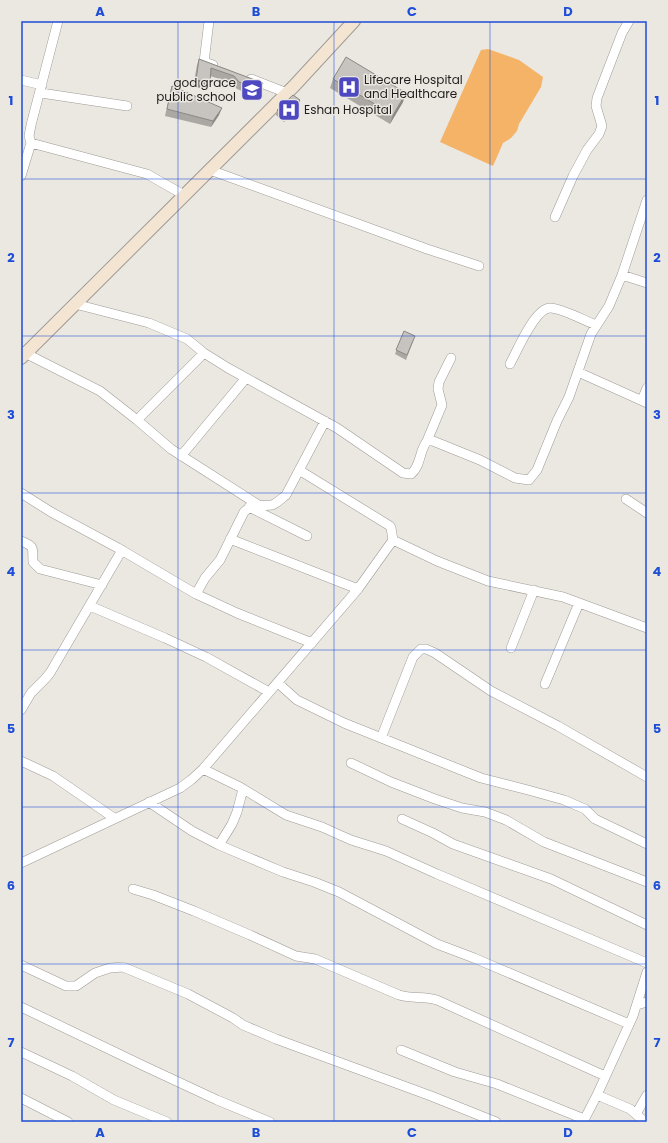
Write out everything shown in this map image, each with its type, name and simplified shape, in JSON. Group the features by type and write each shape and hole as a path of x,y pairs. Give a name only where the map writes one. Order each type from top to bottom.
{"main road":[{"path":"23,354 287,93 354,21"}],"street":[{"path":"21,176 31,142 30,130 42,89 58,21"},
{"path":"209,21 204,62 225,69"},
{"path":"555,217 580,163 587,150 599,134 602,126 596,106 597,98 622,33 629,21"},
{"path":"246,77 287,93"},
{"path":"21,80 42,89 127,106"},
{"path":"31,142 147,174 184,195"},
{"path":"210,170 427,249 479,266"},
{"path":"427,442 433,441 515,478 529,480 537,470 557,421 569,397 591,334 609,306 622,275 647,200"},
{"path":"622,275 647,283"},
{"path":"75,304 149,323 187,339 204,353 228,368 325,421 404,473 411,474 414,472 423,446 427,442 442,405 438,389 439,382 451,358"},
{"path":"510,364 535,318 543,310 550,308 559,310 596,326"},
{"path":"138,420 204,353"},
{"path":"23,354 100,391 181,456 253,506 307,536"},
{"path":"578,372 645,401 647,388"},
{"path":"181,456 246,378"},
{"path":"196,594 205,578 220,560 244,512 253,506 277,503 286,495 325,421"},
{"path":"21,863 180,788 191,780 203,769 358,589 393,540 390,526 299,470"},
{"path":"21,493 50,512 122,550 196,594 237,613 312,643"},
{"path":"626,499 647,513"},
{"path":"230,539 358,589"},
{"path":"393,540 437,561 488,581 563,597 647,628"},
{"path":"21,541 30,544 33,548 33,562 40,569 102,585"},
{"path":"21,710 31,692 50,673 122,550"},
{"path":"511,648 534,590"},
{"path":"545,684 579,603"},
{"path":"90,606 206,657 269,692"},
{"path":"381,738 414,657 421,649 426,649 435,653 491,691 558,726 647,777"},
{"path":"278,683 298,700 344,723 481,778 564,800 585,809 595,819 647,844"},
{"path":"21,761 53,776 114,818"},
{"path":"351,763 391,782 435,799 462,808 485,812 506,820 544,842 647,882"},
{"path":"203,769 243,789 286,814 322,827 351,840 386,851 436,874 647,963"},
{"path":"219,845 232,824 243,789"},
{"path":"149,802 192,831 219,845 283,872 339,892 437,944 474,958 629,1024"},
{"path":"402,820 453,844 551,879 647,925"},
{"path":"133,889 194,911 300,957 315,959 406,997 425,997 437,1000 605,1076"},
{"path":"21,965 66,986 76,986 95,973 110,968 123,967 188,994 234,1018 243,1025 276,1039 431,1096 496,1122"},
{"path":"401,1050 456,1072 497,1084 584,1120 629,1024 637,1005 647,972"},
{"path":"637,1005 647,1002"},
{"path":"21,1007 151,1069 270,1122"},
{"path":"21,1052 72,1076 114,1100 167,1122"},
{"path":"597,1095 622,1106 636,1114 645,1122"},
{"path":"636,1114 647,1095"},
{"path":"21,1098 68,1122"}],"shaded area":[{"path":"488,49 519,60 543,77 541,87 519,124 517,131 511,138 503,143 493,166 440,142 481,50"}],"building":[{"path":"346,57 406,93 393,115 333,79"},
{"path":"199,59 263,83 259,90 239,82 234,76 211,68 210,82 196,80"},
{"path":"172,86 222,108 213,121 167,109"},
{"path":"293,95 300,100 286,117 277,110"},
{"path":"404,331 415,336 407,355 396,350"}],"place":[{"name":"Lifecare Hospital and Healthcare","path":"349,87"},
{"name":"god grace public school","path":"252,90"},
{"name":"Eshan Hospital","path":"289,110"}]}
